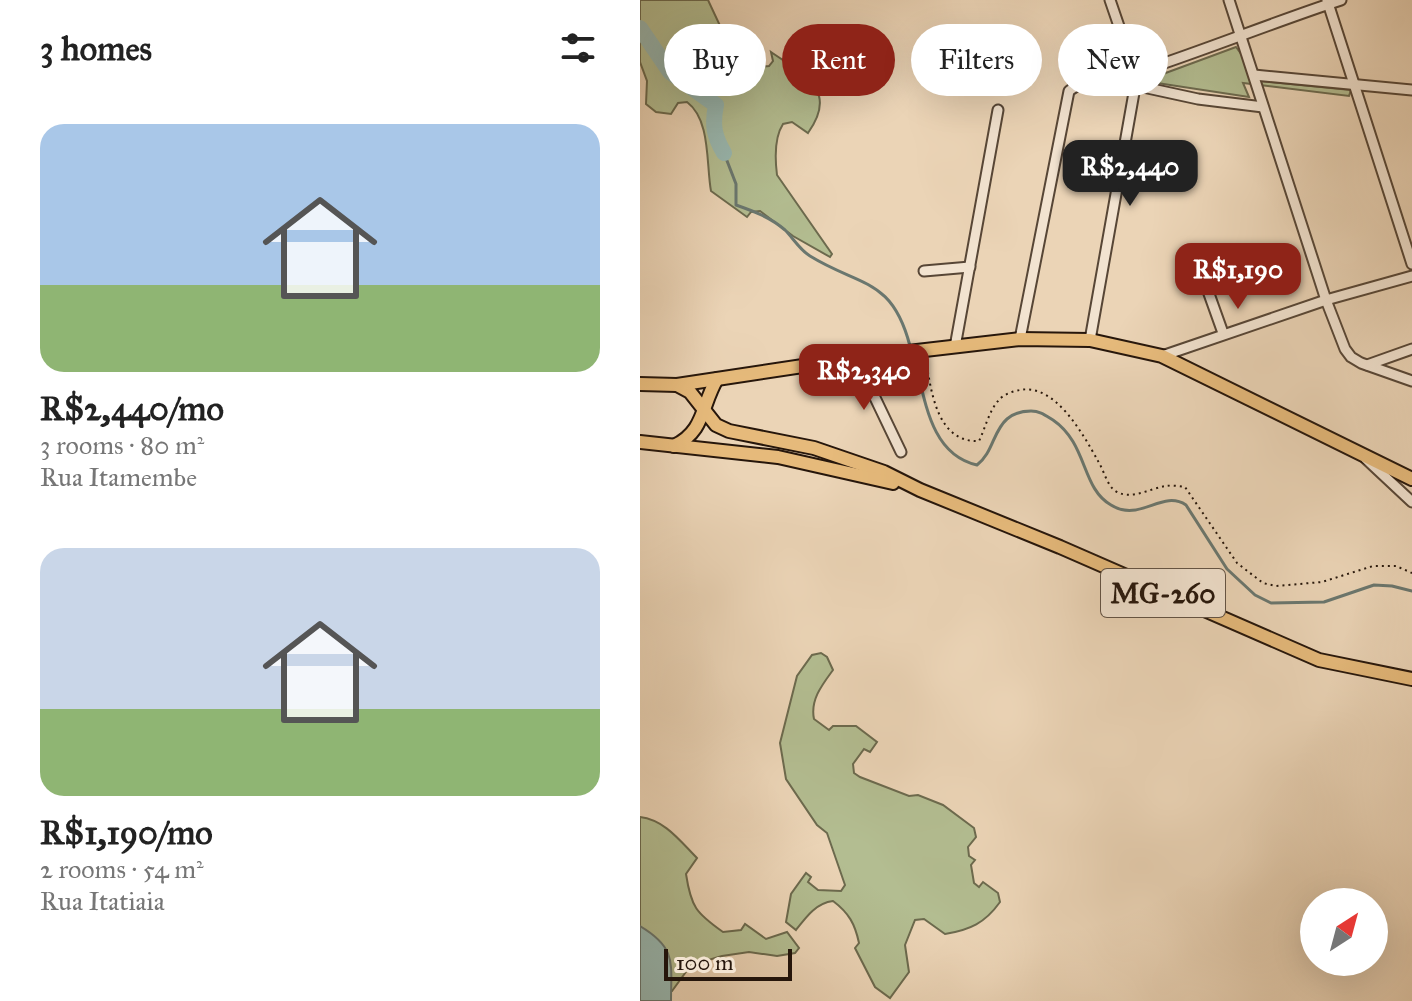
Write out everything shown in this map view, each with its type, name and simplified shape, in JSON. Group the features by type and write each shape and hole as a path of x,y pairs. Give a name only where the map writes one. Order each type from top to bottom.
{"main road":[{"path":"640,384 677,385 856,358 1020,339 1090,340 1162,356 1409,477"},
{"path":"674,446 693,434 717,379"},
{"name":"MG-260","path":"677,385 696,397 703,411 716,425 729,431 814,448 852,460 1319,660 1412,679"},
{"name":"MG-260","path":"640,442 778,457 920,490"}],"street":[{"path":"1110,0 1118,24"},
{"path":"1229,0 1326,300 1345,349 1351,357 1367,365 1412,381"},
{"path":"1168,61 1328,2 1341,0"},
{"path":"1328,2 1412,264"},
{"path":"1254,75 1412,90"},
{"path":"1168,93 1263,107"},
{"path":"1020,339 1067,96"},
{"path":"1090,340 1133,96"},
{"path":"955,347 998,110"},
{"path":"924,271 970,267"},
{"path":"1162,356 1326,300 1412,276"},
{"path":"1208,291 1223,333"},
{"path":"1367,365 1412,349"},
{"path":"856,358 901,452"},
{"path":"1358,451 1412,502"},
{"path":"1402,493 1409,477"}],"path":[{"path":"924,351 934,405 945,425 966,439 979,441 998,399 1014,391 1032,388 1054,401 1074,423 1110,486 1119,493 1129,494 1145,493 1166,486 1185,487 1237,563 1263,583 1276,586 1322,582 1373,566 1396,566 1412,573"}],"green space":[{"path":"640,0 708,0 719,24 664,24 664,96 766,96 766,66 773,61 771,52 782,59 782,96 819,96 817,118 808,133 792,122 783,124 777,142 776,169 777,175 832,254 830,257 793,236 760,211 751,212 747,217 711,191 704,131 695,110 687,102 678,103 671,114 656,112 646,104 647,81 640,62"},
{"path":"1236,47 1261,81 1351,90 1349,96 1243,83 1249,97 1168,85 1168,72"},
{"path":"821,653 827,657 833,670 815,699 814,719 829,730 833,726 856,726 877,742 870,752 864,749 853,764 854,773 909,796 918,795 943,805 974,828 976,837 968,847 969,856 975,860 971,865 974,883 979,887 983,882 998,893 1000,902 983,920 969,928 945,934 924,919 915,920 905,945 909,972 890,998 875,987 855,948 859,943 853,925 833,901 816,908 796,930 786,922 791,894 806,873 811,877 808,882 818,890 841,891 845,885 827,833 817,825 786,779 780,743 797,676 812,655"},
{"path":"640,817 665,827 697,858 686,874 693,902 707,920 723,932 741,930 745,924 766,939 787,932 799,948 795,953 777,956 749,952 722,956 691,965 672,991 649,991 640,952"}],"water":[{"path":"640,926 666,949 671,966 671,1001 640,1001"}],"waterway":[{"path":"640,28 670,72 716,105 715,130 724,153"},
{"path":"724,153 736,184 736,205 773,221 810,256 884,295 903,324 910,346"},
{"path":"914,357 932,422 948,449 961,459 977,465 1007,419 1021,412 1037,412 1053,420 1073,441 1101,497 1122,510 1141,509 1168,501 1186,505 1227,569 1255,595 1271,603 1324,602 1374,585 1412,591"}]}
